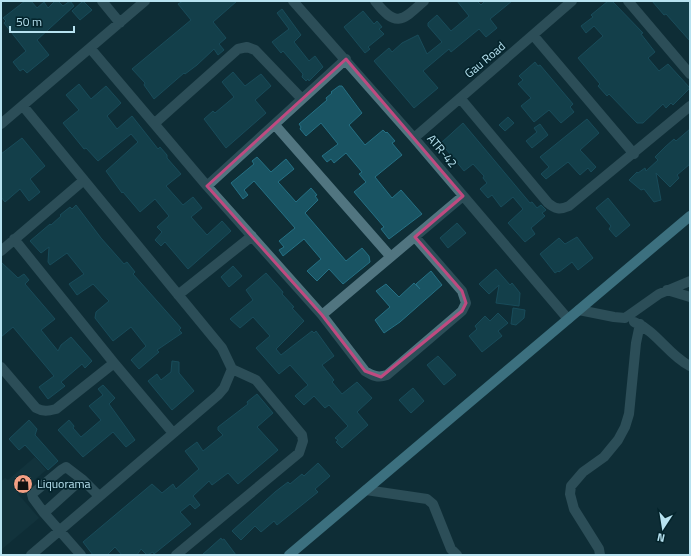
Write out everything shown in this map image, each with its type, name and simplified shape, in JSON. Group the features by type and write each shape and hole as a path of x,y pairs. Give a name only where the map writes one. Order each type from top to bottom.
{"main road":[{"path":"289,555 690,216"}],"street":[{"path":"102,1 120,23"},
{"path":"1,124 145,1"},
{"name":"ATR-42","path":"293,1 346,59 568,320"},
{"path":"375,1 385,14 395,19 401,19 424,1"},
{"name":"Gau Road","path":"414,138 572,1"},
{"path":"628,1 690,74"},
{"path":"533,35 634,154"},
{"path":"155,123 242,47 255,50 302,99"},
{"path":"90,48 207,186 322,315 365,371 377,376 387,375 462,311 466,303 462,290 415,237"},
{"path":"207,186 346,59"},
{"path":"460,98 548,203 557,209 569,206 634,154 690,106"},
{"path":"23,106 222,348 232,369 256,380 302,435 302,447 299,452 176,555"},
{"path":"275,125 390,256"},
{"path":"1,251 84,180"},
{"path":"322,315 390,256 463,196"},
{"path":"178,295 252,236"},
{"path":"14,239 173,434"},
{"path":"625,318 667,290 690,281"},
{"path":"667,290 690,297"},
{"path":"579,310 625,318 640,324 678,360 690,366"},
{"path":"600,555 599,549 574,508 570,494 571,486 583,472 604,457 618,440 625,427 629,414 636,343 640,324"},
{"path":"1,367 36,408 47,412 56,409 114,363"},
{"path":"31,555 218,395 224,388 232,369"},
{"path":"81,555 44,512 33,498 32,494 60,470 66,467 99,496"},
{"path":"44,512 75,485 86,483"},
{"path":"366,490 427,499 433,504 451,549 457,555"}],"highlighted area":[{"path":"346,59 463,196 415,237 462,291 466,303 462,311 381,377 365,371 322,315 207,186"}],"shaded area":[{"path":"35,457 46,470 18,494 39,518 2,549 1,482 5,478 8,480"}],"building":[{"path":"25,1 31,1 37,8 44,2 48,8 55,1 58,1 63,6 70,1 74,6 37,40 49,55 27,73 23,69 20,71 13,62 26,51 4,23 6,21 3,18"},
{"path":"83,1 92,10 80,20 72,11"},
{"path":"183,1 237,1 213,22 226,38 219,44 224,50 218,55 214,49 197,65 185,74 184,73 154,99 144,85 145,83 132,69 191,20 178,4"},
{"path":"457,1 477,1 481,5 485,1 512,1 490,19 497,28 486,37 479,29 451,52 449,49 423,71 438,88 414,108 374,61 389,48 392,52 402,43 418,35 427,54 442,42 428,26 428,23 437,15 451,31 469,16"},
{"path":"608,1 612,1 643,33 641,34 655,52 648,58 659,71 668,64 690,88 673,105 671,103 666,108 663,104 643,123 637,123 609,94 607,96 598,86 600,84 578,58 603,36 594,26 586,33 581,26 593,17 591,15"},
{"path":"652,1 690,1 690,41 666,14 664,15"},
{"path":"282,9 301,35 294,42 309,61 315,56 323,67 309,81 308,79 306,81 302,77 303,74 283,51 281,53 272,42 289,29 277,13"},
{"path":"363,11 374,24 377,21 382,27 379,29 384,34 368,47 370,49 365,53 344,27"},
{"path":"535,62 538,66 540,65 573,104 570,107 574,112 561,123 549,110 534,122 521,106 531,98 518,84 523,80 519,76"},
{"path":"233,72 245,86 261,74 271,86 255,100 266,113 226,148 204,119 213,111 215,113 234,97 222,82"},
{"path":"79,84 91,99 106,86 121,103 107,116 117,129 132,116 158,149 160,147 167,155 167,158 181,174 166,186 183,205 193,197 202,208 191,217 207,235 222,221 231,231 188,269 165,242 161,246 155,240 162,232 157,227 169,216 155,199 140,212 123,192 122,193 106,171 138,142 131,134 98,161 86,148 84,149 63,123 79,110 66,95"},
{"path":"339,86 342,86 362,113 349,125 365,145 383,130 386,133 387,132 395,141 392,143 402,155 375,177 392,198 401,190 422,214 389,239 381,229 384,227 354,192 366,182 359,174 362,172 346,153 334,163 331,159 327,162 322,156 338,144 321,123 306,136 300,129 301,127 299,124 327,100 326,98 332,93 331,92"},
{"path":"508,117 514,123 505,131 499,125"},
{"path":"587,119 599,133 580,150 596,167 591,172 588,168 580,175 568,162 546,179 541,174 549,167 540,157"},
{"path":"463,123 530,203 532,202 537,208 541,205 546,210 542,213 545,216 531,228 535,234 525,242 508,223 523,209 513,197 501,207 492,195 488,198 480,189 487,183 483,178 484,176 473,164 464,171 441,143"},
{"path":"540,124 548,135 532,148 526,141 537,132 534,128"},
{"path":"690,129 690,164 677,175 679,178 670,187 656,173 661,200 654,202 644,189 641,190 629,180 637,172 638,173 645,168 646,171 658,160 655,157 665,147 674,139 676,141"},
{"path":"22,138 45,166 30,179 40,192 29,201 20,189 5,202 1,197 1,154"},
{"path":"257,157 271,172 286,159 294,169 278,182 296,202 311,188 317,195 315,196 318,200 305,213 346,261 362,248 369,256 370,262 343,284 329,269 317,281 307,271 321,259 304,239 283,256 279,250 284,247 279,241 295,228 254,181 244,190 248,195 243,199 231,183 254,164 252,161"},
{"path":"608,198 630,225 616,237 609,229 611,226 596,208"},
{"path":"76,205 101,238 124,264 127,262 135,272 133,274 181,328 179,330 182,333 157,350 159,352 139,369 131,360 146,346 131,327 113,341 95,318 96,312 109,301 93,284 77,295 69,284 84,274 67,253 50,265 48,262 49,247 41,253 30,241 50,224 51,225 70,207 72,209"},
{"path":"457,223 466,233 448,248 440,238"},
{"path":"577,237 593,258 578,270 572,262 559,272 558,271 555,273 540,254 559,238 565,244"},
{"path":"1,262 18,278 24,274 29,280 25,284 55,319 41,330 58,351 61,345 71,337 92,361 85,368 82,364 61,382 65,386 48,399 39,387 54,376 13,327 1,337"},
{"path":"233,266 242,276 229,287 221,277"},
{"path":"496,269 510,285 512,283 520,293 519,306 496,303 499,285 489,294 479,284"},
{"path":"431,271 442,285 400,322 384,333 375,320 390,307 376,291 386,284 399,297 414,283 420,289 416,284"},
{"path":"266,273 283,292 282,294 294,307 292,308 304,321 276,349 281,355 312,331 314,333 316,331 334,356 322,365 334,380 332,382 342,394 357,382 372,398 357,412 368,425 342,448 336,442 338,440 335,438 348,426 329,405 325,408 314,396 304,405 295,396 308,385 290,365 279,374 256,348 270,336 253,317 240,328 230,319 253,300 246,290"},
{"path":"513,308 525,310 524,318 516,325 511,324"},
{"path":"498,313 508,323 498,331 502,336 482,352 469,336 477,329 475,326 485,316 490,321"},
{"path":"438,356 456,375 444,385 427,365"},
{"path":"172,361 179,362 179,373 194,391 172,410 148,381 157,374 161,380 171,372"},
{"path":"103,385 115,398 109,404 135,440 126,447 113,432 83,457 58,430 69,420 74,426 73,428 81,437 101,420 89,406 103,395 98,389"},
{"path":"413,388 424,401 411,413 399,400"},
{"path":"257,394 273,413 257,427 278,450 238,484 228,473 212,485 209,481 193,496 200,505 195,509 190,504 180,512 191,524 154,554 153,552 147,555 141,549 137,555 122,555 115,547 107,555 93,555 83,542 152,484 162,493 173,484 176,489 199,469 185,451 197,442 203,451 223,435 218,430 218,427 248,404 247,402"},
{"path":"29,420 37,429 35,435 58,461 48,470 25,445 19,450 9,439"},
{"path":"318,463 330,476 315,489 318,492 277,525 274,521 261,532 255,526 241,540 232,531 275,492 288,482 290,484 302,474 304,476"},
{"path":"221,538 222,540 224,539 236,555 202,555"}],"place":[{"name":"Liquorama","path":"23,484"}]}
